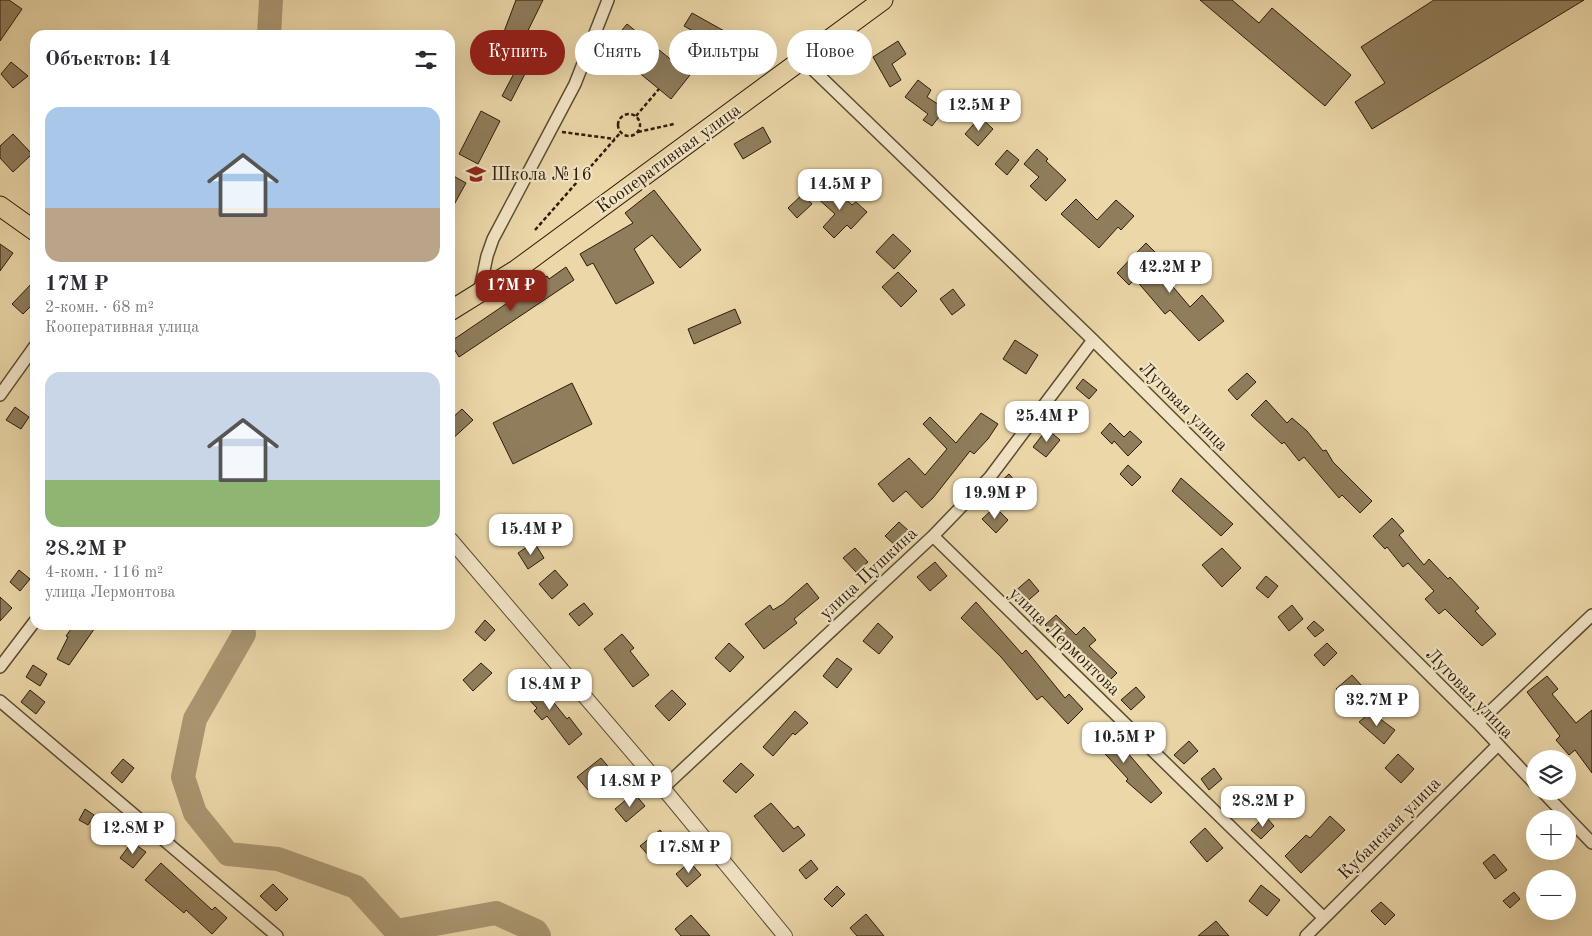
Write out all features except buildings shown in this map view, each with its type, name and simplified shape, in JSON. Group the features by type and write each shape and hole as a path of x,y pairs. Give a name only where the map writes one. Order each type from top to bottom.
{"main road":[{"name":"Кооперативная улица","path":"842,30 883,0"},
{"name":"Кооперативная улица","path":"455,308 516,270 787,70"},
{"path":"0,206 30,227"}],"street":[{"path":"479,294 486,256 493,239 575,84 608,0"},
{"name":"Луговая улица","path":"819,75 1093,340 1478,724 1526,775"},
{"name":"улица Пушкина","path":"663,788 933,536 990,477 1093,340"},
{"path":"0,395 30,353"},
{"name":"улица Лермонтова","path":"933,536 1324,918"},
{"path":"455,545 663,788 785,936"},
{"path":"1478,724 1592,615"},
{"path":"0,667 30,628"},
{"path":"0,701 277,936"},
{"name":"Кубанская улица","path":"1306,936 1497,746"},
{"path":"1551,800 1592,843"}],"path":[{"path":"636,116 659,89"},
{"path":"637,132 640,122 636,116 629,114 622,116 618,126 621,132 627,136 674,124"},
{"path":"551,130 615,139"},
{"path":"535,230 621,132"}],"waterway":[{"path":"269,30 271,0"},
{"path":"244,630 244,634 195,719 183,777 195,813 228,854 278,859 356,887 396,931 496,913 536,931 539,936"}],"place":[{"name":"Школа №16","path":"476,174"}]}
